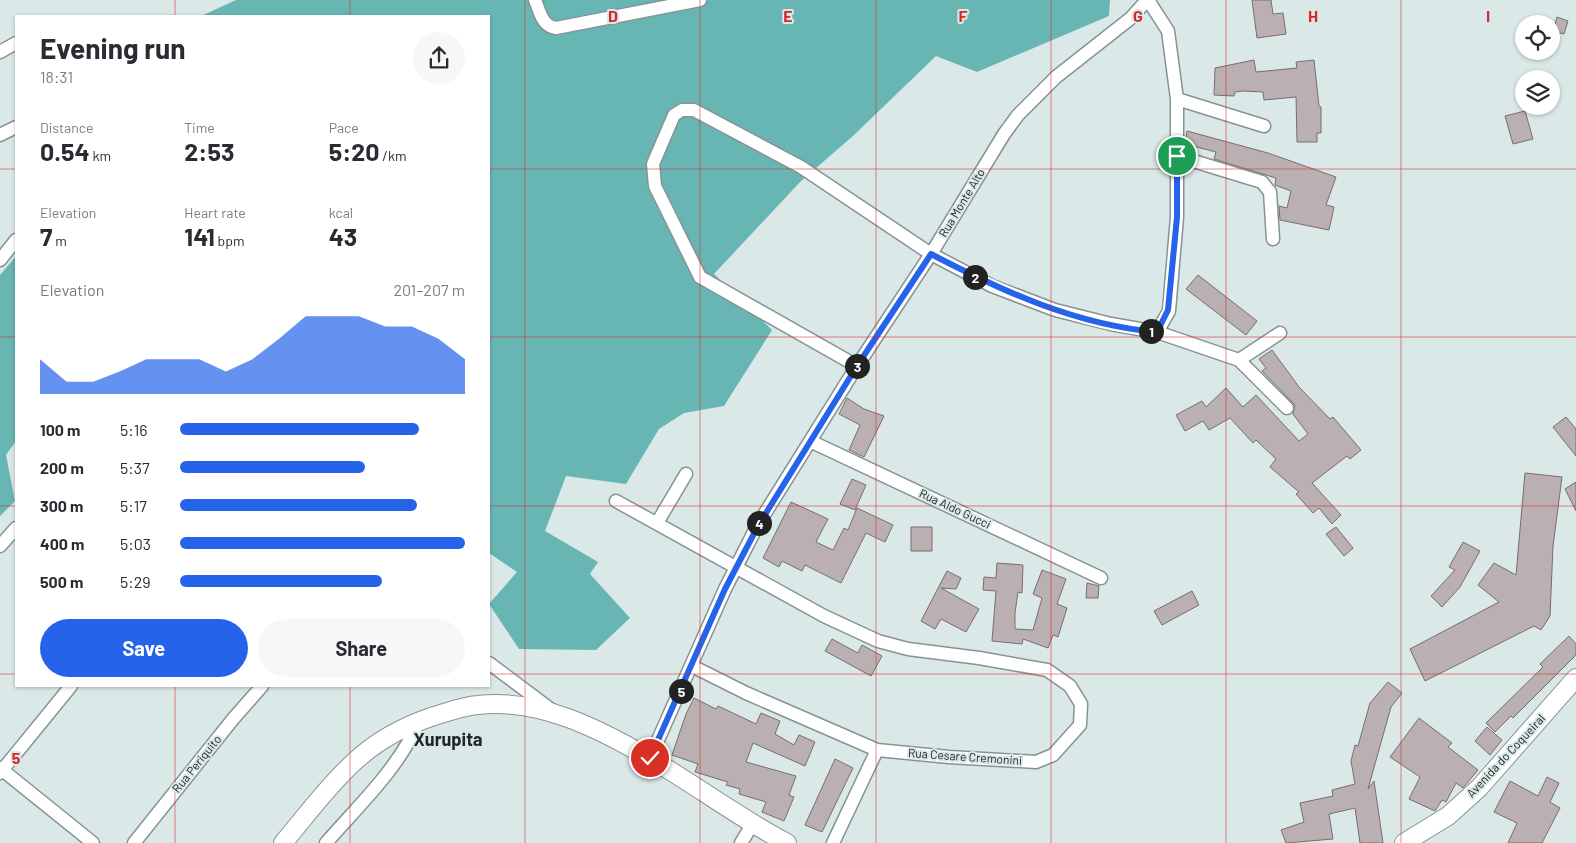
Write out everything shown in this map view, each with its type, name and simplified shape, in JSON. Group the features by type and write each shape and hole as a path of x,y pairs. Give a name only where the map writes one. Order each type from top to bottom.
{"main road":[{"name":"Avenida do Coqueiral","path":"1404,843 1448,816 1479,788 1576,678"},
{"path":"283,843 329,788 354,762 385,738 419,721 478,705 515,706 561,716 592,727 650,758 752,825 787,843"}],"street":[{"path":"534,0 544,22 549,27 556,28 700,0"},
{"path":"1148,0 1168,31 1177,99 1177,217 1168,310 1157,332"},
{"name":"Rua Monte Alto","path":"650,758 736,567 758,526 857,366 931,254 1004,134 1018,115 1056,77 1131,18 1148,0"},
{"path":"0,52 15,44"},
{"path":"1177,99 1264,126"},
{"path":"857,366 700,276 655,186 653,164 674,115 682,110 694,110 801,167 931,254 992,286 1055,310 1111,324 1157,332 1239,360 1287,408"},
{"path":"0,135 15,128"},
{"path":"1177,156 1262,182 1268,186 1273,238"},
{"path":"0,260 15,241"},
{"path":"1239,360 1280,333"},
{"name":"Rua Aldo Gucci","path":"810,441 1100,578"},
{"path":"657,523 686,474"},
{"name":"Rua Cesare Cremonini","path":"616,502 824,616 878,641 908,649 979,658 1047,670 1070,686 1081,704 1080,725 1053,755 1036,762 949,757 876,750 746,693 692,666"},
{"path":"0,546 15,529"},
{"path":"490,665 561,716"},
{"path":"70,687 1,770 94,843"},
{"name":"Rua Periquito","path":"134,843 261,687"},
{"path":"326,843 395,764 410,744 419,721"},
{"path":"833,843 876,750"},
{"path":"741,843 752,825"}],"shaded area":[{"path":"236,0 1110,0 1109,16 977,72 936,56 853,136 801,181 714,274 772,330 724,406 684,413 659,429 626,484 566,476 545,531 598,562 590,574 630,618 596,650 519,649 490,606 490,603 517,572 490,554 490,15 203,15"},
{"path":"15,257 15,442 6,455 15,501 0,516 0,275"}],"building":[{"path":"1252,0 1271,0 1273,14 1283,13 1286,34 1257,38"},
{"path":"1560,18 1568,21 1564,34 1560,33"},
{"path":"1254,60 1256,72 1297,68 1296,62 1314,60 1319,106 1321,107 1321,133 1317,133 1317,142 1297,142 1296,97 1264,100 1263,92 1243,91 1235,92 1234,96 1214,95 1215,68"},
{"path":"1515,114 1526,115 1533,139 1513,144 1505,116"},
{"path":"1187,131 1268,153 1336,177 1326,205 1334,207 1329,230 1280,220 1279,206 1287,208 1291,191 1275,185 1276,178 1214,159 1216,152 1185,144"},
{"path":"1198,275 1257,321 1246,335 1186,289"},
{"path":"1272,350 1299,387 1330,419 1333,417 1361,450 1350,459 1347,456 1312,483 1341,515 1332,524 1319,508 1313,513 1296,494 1299,492 1270,467 1276,459 1256,440 1253,443 1230,418 1209,430 1203,421 1185,431 1176,415 1202,401 1206,407 1226,388 1243,407 1256,395 1299,441 1308,434 1293,414 1295,405 1262,371 1266,368 1259,359"},
{"path":"847,398 864,409 884,416 864,457 849,450 860,425 839,414"},
{"path":"1566,417 1576,429 1576,456 1553,427"},
{"path":"1525,473 1562,477 1553,546 1550,616 1541,630 1534,626 1425,681 1410,649 1499,602 1478,585 1494,563 1516,575"},
{"path":"852,479 866,485 855,510 840,504"},
{"path":"1576,482 1576,511 1565,489"},
{"path":"791,502 828,519 816,542 833,550 844,528 848,530 857,508 893,525 885,542 866,533 841,583 805,565 802,571 782,561 779,567 763,558"},
{"path":"911,527 932,527 932,551 911,551"},
{"path":"1336,527 1353,548 1344,556 1326,534"},
{"path":"1463,542 1480,551 1460,587 1442,607 1431,596 1455,570 1449,567"},
{"path":"997,563 1023,565 1022,593 1018,592 1015,629 1033,630 1042,598 1033,594 1042,570 1066,579 1057,604 1067,608 1058,637 1053,635 1048,648 1023,639 1022,644 992,641 996,591 983,590 984,577 996,578"},
{"path":"947,571 961,578 956,589 941,588 979,609 966,632 941,619 935,629 921,621"},
{"path":"1087,583 1099,586 1098,598 1086,598"},
{"path":"1192,591 1199,605 1162,625 1154,611"},
{"path":"1569,636 1576,644 1576,655 1513,718 1511,716 1495,732 1486,723 1543,667 1540,664"},
{"path":"832,639 858,653 862,645 882,656 871,676 825,651"},
{"path":"1388,682 1402,693 1391,707 1368,789 1374,781 1383,843 1360,843 1355,808 1329,814 1333,839 1286,843 1281,830 1304,822 1300,803 1333,796 1332,790 1355,784 1351,761 1355,745 1358,746 1370,703"},
{"path":"694,698 716,709 718,706 756,724 761,713 780,721 775,734 794,745 799,735 815,742 805,766 753,743 746,762 796,776 789,795 794,797 784,821 762,812 766,802 739,794 740,789 726,785 728,782 695,772 698,764 672,755 686,714"},
{"path":"1419,718 1452,743 1448,747 1478,770 1463,788 1456,783 1446,802 1442,800 1435,811 1409,799 1420,777 1390,757"},
{"path":"1487,727 1502,740 1490,755 1475,741"},
{"path":"835,759 853,768 822,832 805,825"},
{"path":"1547,777 1559,783 1550,802 1560,808 1542,843 1508,843 1517,823 1494,812 1510,781 1538,796"}],"district":[{"name":"Xurupita","path":"448,740"}],"route":[{"path":"650,758 665,728 725,589 758,526 857,366 931,254 992,286 1055,310 1111,324 1157,332 1164,322 1168,310 1177,217 1177,156"}]}
